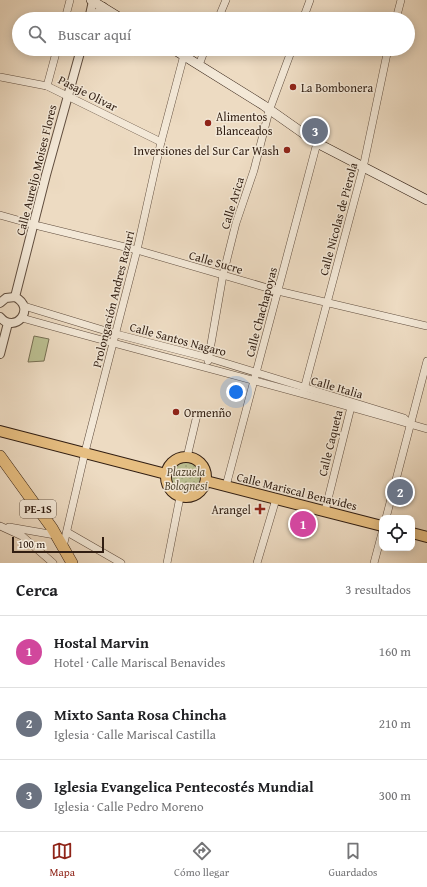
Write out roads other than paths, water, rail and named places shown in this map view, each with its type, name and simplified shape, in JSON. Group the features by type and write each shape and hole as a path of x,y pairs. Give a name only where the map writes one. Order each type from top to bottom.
{"highway":[{"name":"PE-1S","path":"0,456 55,535 72,563"}],"main road":[{"path":"92,1 110,12"},
{"path":"186,56 317,143 427,200"},
{"path":"0,431 166,474"},
{"path":"187,457 198,460 202,464 207,475 206,481 204,487 194,496 180,497 167,485 166,474 168,468 175,459 187,457"},
{"name":"Calle Mariscal Benavides","path":"206,481 379,525"},
{"path":"415,534 427,537"}],"street":[{"path":"67,12 70,0"},
{"path":"221,12 226,0"},
{"path":"306,12 310,0"},
{"path":"398,12 401,0"},
{"path":"91,12 92,1"},
{"path":"98,12 103,8"},
{"path":"47,86 55,56"},
{"name":"Calle Aureljo Moises Flores","path":"15,297 79,56"},
{"name":"Prolongación Andres Razuri","path":"63,547 85,452 137,250 161,142 184,56"},
{"path":"199,65 202,56"},
{"name":"Calle Arica","path":"206,367 209,358 223,275 236,223 254,170 269,111 289,56"},
{"name":"Calle Nicolas de Pierola","path":"304,391 363,168 387,56"},
{"name":"Pasaje Olivar","path":"0,77 47,86 161,142"},
{"name":"Calle Chachapoyas","path":"226,486 317,143"},
{"name":"Calle Sucre","path":"0,215 34,225 137,250 278,291 427,326"},
{"path":"0,303 6,298 15,297 20,300 24,306 24,314 22,318 15,323 8,323 0,317"},
{"name":"Calle Santos Nagaro","path":"24,306 116,334 209,358 255,376"},
{"name":"Calle Santos Nagaro","path":"22,318 113,344 206,367 255,376"},
{"path":"0,354 8,323"},
{"path":"387,515 427,361"},
{"name":"Calle Italia","path":"255,376 427,429"},
{"name":"Calle Caqueta","path":"325,511 351,405"},
{"path":"187,457 197,415"},
{"path":"167,563 180,497"},
{"path":"257,563 278,499"},
{"path":"262,563 278,499"},
{"path":"2,526 55,535"},
{"path":"2,526 22,536 53,563"},
{"path":"67,532 121,563"},
{"path":"374,563 379,544"}],"place":[{"name":"La Bombonera","path":"293,87"},
{"name":"Alimentos Blanceados","path":"208,123"},
{"name":"Iglesia Evangelica Pentecostés Mundial","path":"315,131"},
{"name":"Inversiones del Sur Car Wash","path":"287,150"},
{"name":"Ormenño","path":"176,412"},
{"name":"Mixto Santa Rosa Chincha","path":"400,492"},
{"name":"Arangel","path":"260,509"},
{"name":"Hostal Marvin","path":"303,524"}],"park label":[{"name":"Plazuela Bolognesi","path":"186,478"}]}
